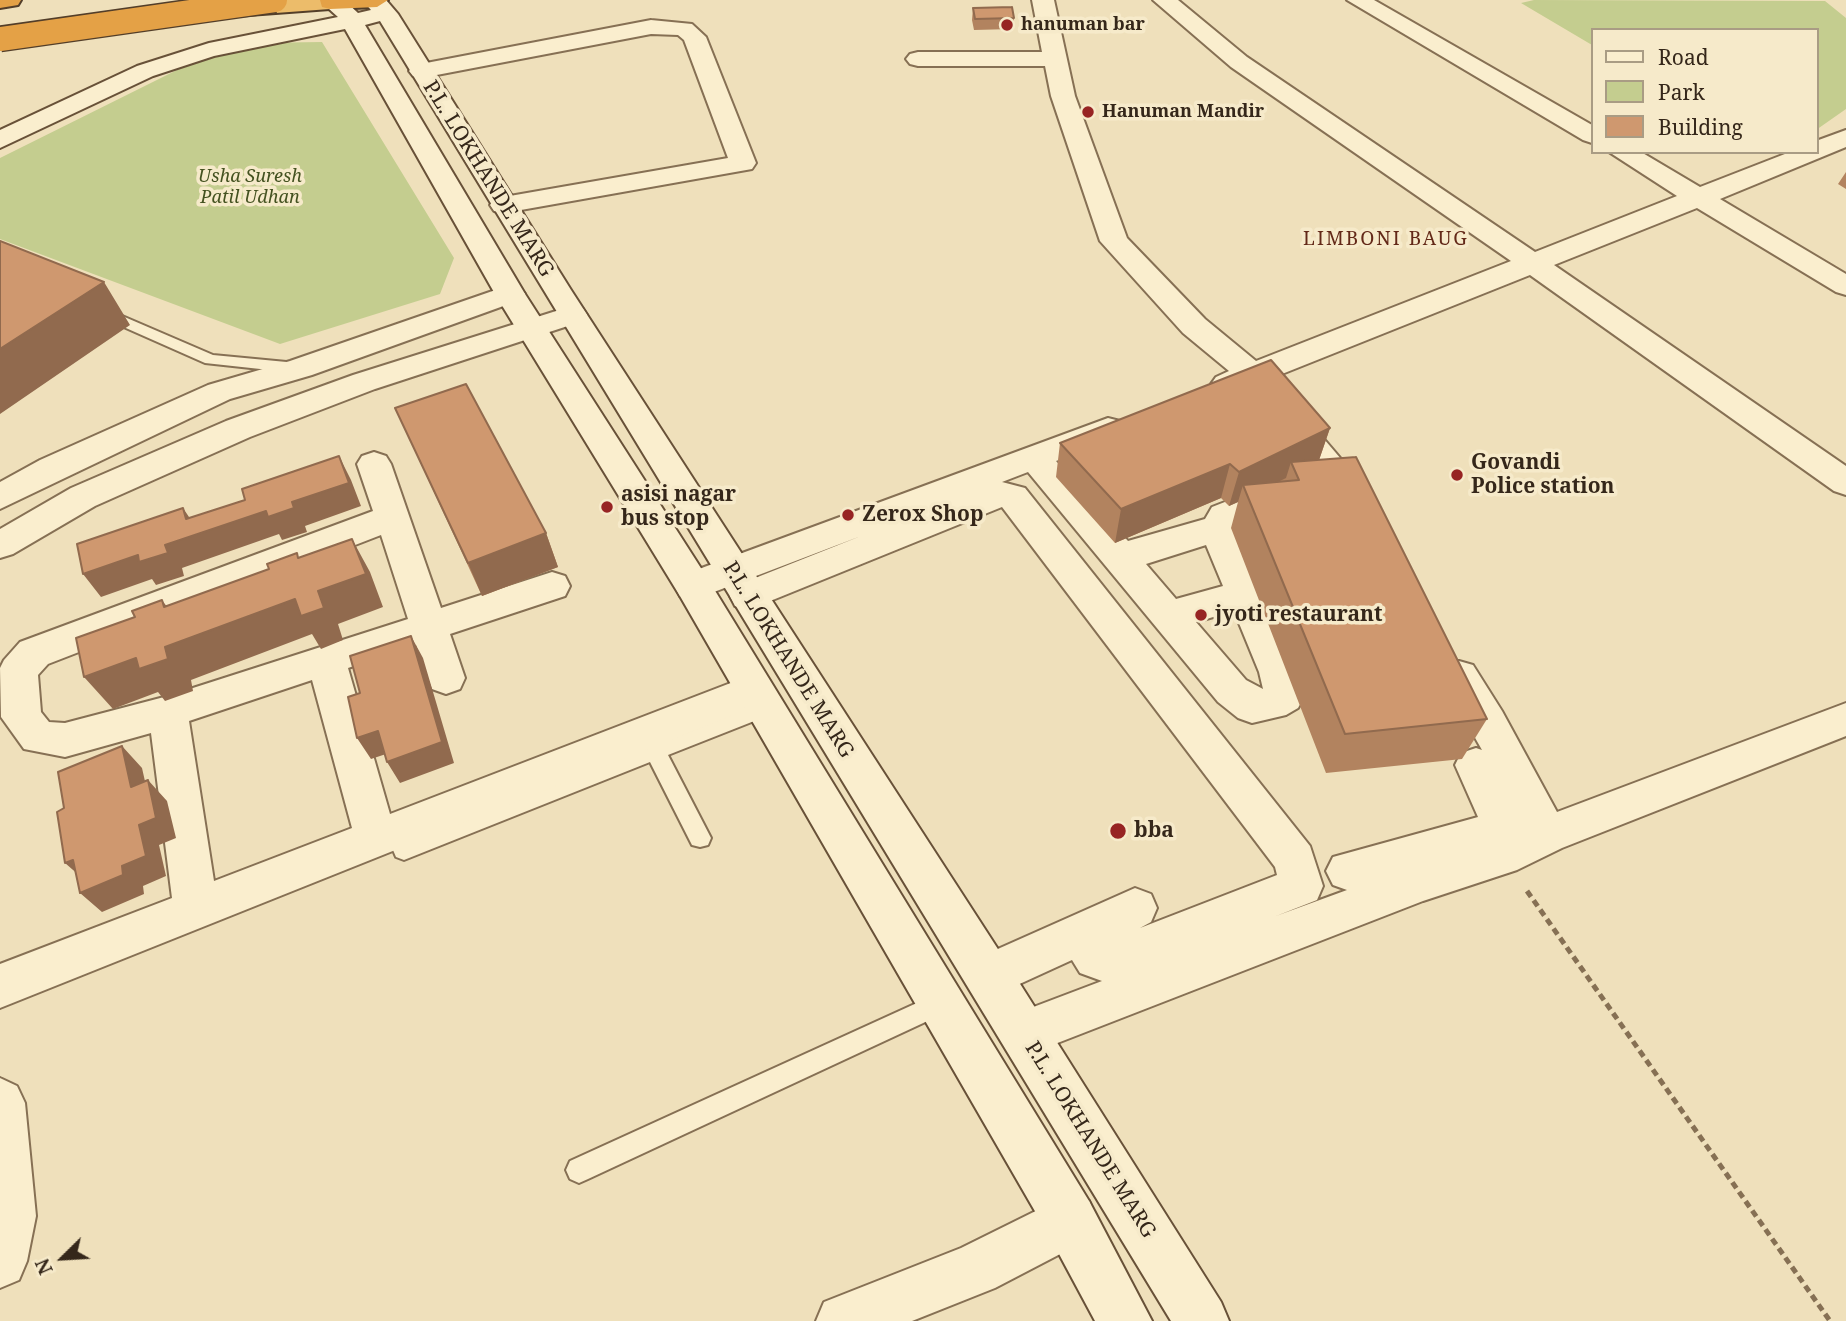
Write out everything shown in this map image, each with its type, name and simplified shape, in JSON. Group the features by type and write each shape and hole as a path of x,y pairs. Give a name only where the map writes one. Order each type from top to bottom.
{"highway":[{"path":"0,1 10,0"},
{"path":"0,38 275,0"},
{"path":"0,27 43,22 361,6"}],"street":[{"path":"1022,0 1063,96 1114,241 1194,326 1252,374 1335,474 1372,534"},
{"path":"1043,0 1048,59"},
{"path":"1164,0 1239,62 1846,483"},
{"path":"1358,0 1590,134"},
{"path":"0,121 180,48 361,6"},
{"path":"0,139 145,71 361,6"},
{"name":"P.L. LOKHANDE MARG","path":"361,6 421,71 572,315 724,584 759,699 1070,1220 1125,1321"},
{"name":"P.L. LOKHANDE MARG","path":"361,6 407,116 531,327 724,584 989,976 1202,1321"},
{"path":"421,71 651,27 684,29 694,37 743,163 504,205"},
{"path":"918,59 1048,59"},
{"path":"407,116 443,107"},
{"path":"1818,151 1846,138"},
{"path":"1625,154 1846,286"},
{"path":"1201,394 1810,154"},
{"path":"0,496 52,468 219,392 301,368 510,293"},
{"path":"0,545 83,497 238,429 363,382 572,315"},
{"path":"301,368 363,382"},
{"path":"724,584 1034,457 1137,418"},
{"path":"1034,457 1232,691 1252,707 1272,705 1284,697 1278,673 1217,528"},
{"path":"373,464 446,678"},
{"path":"1113,549 1125,554 1139,553 1217,528 1224,516 1305,482 1335,474"},
{"path":"724,584 1001,494 1013,497 1295,860 1301,886 1109,961 1097,958 1081,933"},
{"path":"393,517 34,653 18,671 11,721 38,737 65,740 168,712 552,586"},
{"path":"1168,615 1246,594"},
{"path":"1445,652 1488,723 1547,835"},
{"path":"326,660 390,844"},
{"path":"0,986 196,909 390,844 759,699"},
{"path":"168,712 196,909"},
{"path":"1348,871 1411,870 1502,856 1547,835 1846,719"},
{"path":"1024,1033 1411,870 1497,830 1503,825 1476,765"},
{"path":"989,976 1135,908"},
{"path":"0,1103 10,1216 0,1261"},
{"path":"843,1321 976,1269 1070,1220"}],"lane":[{"path":"86,305 210,360 301,368"},
{"path":"390,844 655,751 759,699"},
{"path":"655,751 700,838"},
{"path":"579,1171 941,1003"}],"path":[{"path":"1502,856 1830,1321"}],"green space":[{"path":"1534,0 1825,1 1846,18 1846,109 1818,129 1818,28 1590,28 1590,44 1521,3"},
{"name":"Usha Suresh Patil Udhan","path":"322,42 454,258 440,294 280,344 0,239 0,158 183,67 253,43"}],"building":[{"path":"1012,7 1014,18 975,19 973,8"},
{"path":"0,241 104,282 0,349"},
{"path":"1271,360 1330,428 1239,472 1230,464 1121,509 1060,443"},
{"path":"466,384 546,533 468,563 395,408"},
{"path":"339,456 349,483 292,502 294,508 268,517 266,511 165,545 168,553 139,562 138,555 83,574 77,544 183,508 186,519 245,500 242,489"},
{"path":"1356,457 1487,719 1345,734 1243,485 1299,480 1291,462"},
{"path":"352,539 366,574 318,591 324,608 301,616 295,599 165,647 168,659 139,669 136,658 84,677 76,638 135,617 132,611 162,600 164,607 269,569 267,564 297,553 298,558"},
{"path":"411,636 442,742 387,762 378,731 357,738 348,697 360,693 350,656"},
{"path":"122,746 131,787 148,780 156,818 139,825 146,856 122,866 123,875 80,893 73,860 65,863 57,812 64,808 58,772"}],"place":[{"name":"hanuman bar","path":"1007,25"},
{"name":"Hanuman Mandir","path":"1088,112"},
{"name":"Govandi Police station","path":"1457,475"},
{"name":"asisi nagar bus stop","path":"607,507"},
{"name":"Zerox Shop","path":"848,515"},
{"name":"jyoti restaurant","path":"1201,615"},
{"name":"bba","path":"1118,831"}],"district":[{"name":"LIMBONI BAUG","path":"1386,240"}]}
